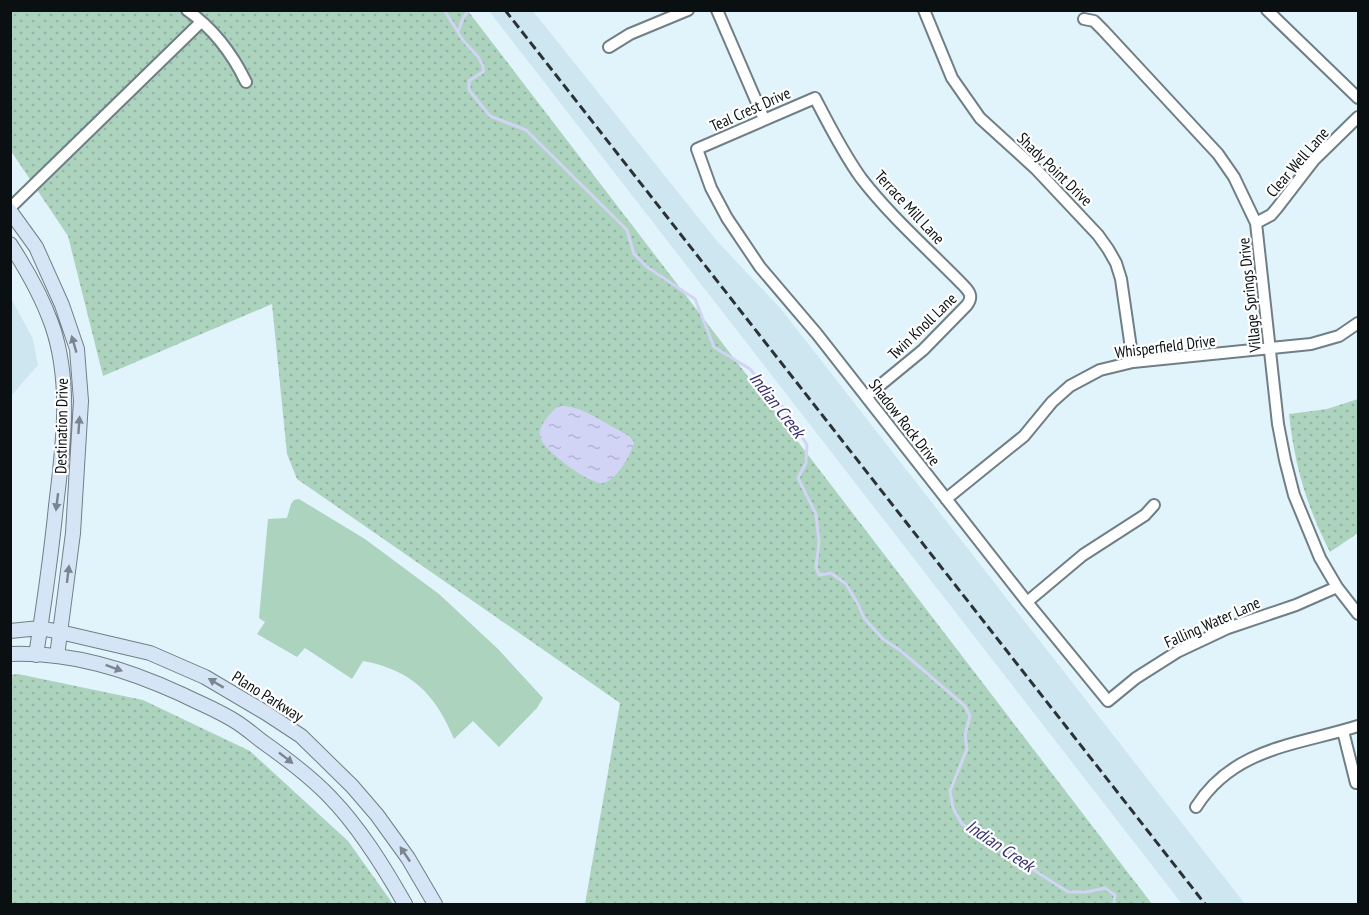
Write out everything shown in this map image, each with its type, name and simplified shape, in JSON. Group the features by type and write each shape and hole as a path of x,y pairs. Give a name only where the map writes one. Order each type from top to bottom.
{"main road":[{"name":"Destination Drive","path":"10,209 36,247 62,305 77,349 80,412 73,533 57,657"},
{"name":"Destination Drive","path":"10,244 29,273 52,326 62,370 65,433 36,655"},
{"name":"Plano Parkway","path":"10,631 40,628 150,653 205,677 301,736 352,786 377,815 408,858 435,904"},
{"path":"10,654 96,662 163,685 239,723 284,755 331,797 391,876 405,904"}],"street":[{"path":"187,10 234,58 246,82"},
{"path":"609,47 630,34 688,10"},
{"path":"717,10 764,118"},
{"name":"Shady Point Drive","path":"924,10 952,78 980,118 1036,169 1082,217 1108,249 1121,279 1133,362"},
{"path":"1267,10 1359,98"},
{"name":"Village Springs Drive","path":"1084,19 1094,21 1103,30 1218,154 1234,177 1256,223 1278,424 1294,495 1320,558 1337,587 1359,614"},
{"path":"10,209 201,22"},
{"name":"Teal Crest Drive","path":"697,149 764,118 815,98"},
{"name":"Terrace Mill Lane","path":"815,98 860,176 892,215 963,285 971,294 971,300"},
{"name":"Clear Well Lane","path":"1256,223 1277,208 1314,160 1359,117"},
{"name":"Shadow Rock Drive","path":"697,149 711,188 741,239 775,285 867,396 945,499 1108,701"},
{"name":"Twin Knoll Lane","path":"867,396 923,350 971,300"},
{"name":"Whisperfield Drive","path":"945,499 1024,436 1052,402 1070,386 1100,370 1133,362 1311,344 1328,340 1359,323"},
{"path":"1027,602 1083,555 1145,515 1154,505"},
{"name":"Falling Water Lane","path":"1108,701 1156,664 1193,644 1239,623 1296,605 1337,587"},
{"path":"1196,807 1206,791 1217,780 1264,752 1359,726"},
{"path":"1343,731 1356,783"}],"shaded area":[{"path":"489,11 533,11 717,241 781,309 1245,904 1182,904"},
{"path":"10,296 33,339 38,365 11,396"}],"green space":[{"path":"10,11 468,11 1152,904 585,904 620,703 297,479 287,454 272,304 103,376 68,236 11,151"},
{"path":"1358,399 1358,533 1330,552 1303,485 1294,450 1289,414 1327,409"},
{"path":"299,499 365,539 439,594 498,649 543,698 537,708 499,747 473,721 454,739 439,709 430,697 420,686 395,671 363,661 352,679 305,648 297,657 257,634 265,622 259,618 268,519 287,518 291,504 294,500"},
{"path":"18,674 143,700 250,751 348,841 393,904 11,904 10,675"}],"water":[{"path":"558,406 576,408 594,416 629,436 634,442 626,461 611,479 601,483 586,478 557,457 543,443 540,437 541,428"}],"waterway":[{"path":"444,10 458,32"},
{"name":"Indian Creek","path":"469,10 458,32 477,55 484,71 469,81 469,90 490,116 526,130 627,230 634,254 647,267 695,299 714,347 750,369 787,412 807,445 806,463 798,478 816,514 819,542 816,567 819,575 831,573 846,584 864,618 883,639 901,651 965,706 970,716 965,735 967,749 950,791 953,808 962,824 1068,892 1087,892 1105,888 1115,895 1114,904"}],"railway":[{"path":"505,10 1205,904"}]}
